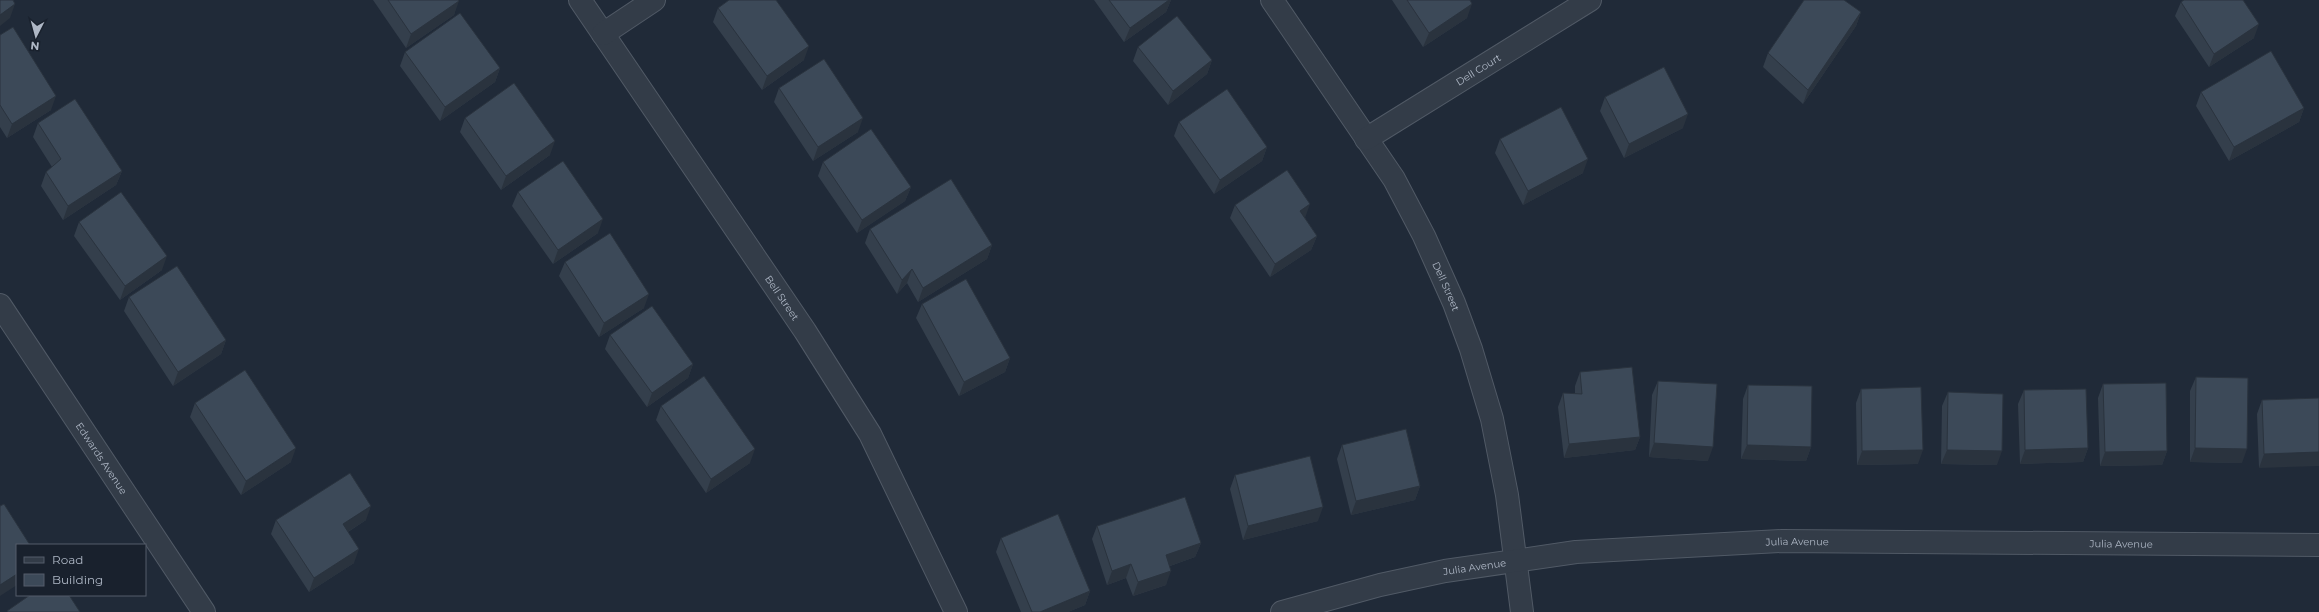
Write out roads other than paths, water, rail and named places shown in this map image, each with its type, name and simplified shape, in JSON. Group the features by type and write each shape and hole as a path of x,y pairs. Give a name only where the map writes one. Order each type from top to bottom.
{"street":[{"name":"Bell Street","path":"580,0 805,331 870,434 956,612"},
{"path":"604,34 654,0"},
{"name":"Dell Street","path":"1272,0 1394,179 1424,236 1454,303 1471,349 1492,419 1507,495 1522,612"},
{"name":"Dell Court","path":"1366,139 1590,0"},
{"name":"Edwards Avenue","path":"0,305 204,612"},
{"name":"Julia Avenue","path":"1282,612 1380,585 1445,571 1576,552 1782,541 2319,545"}]}
